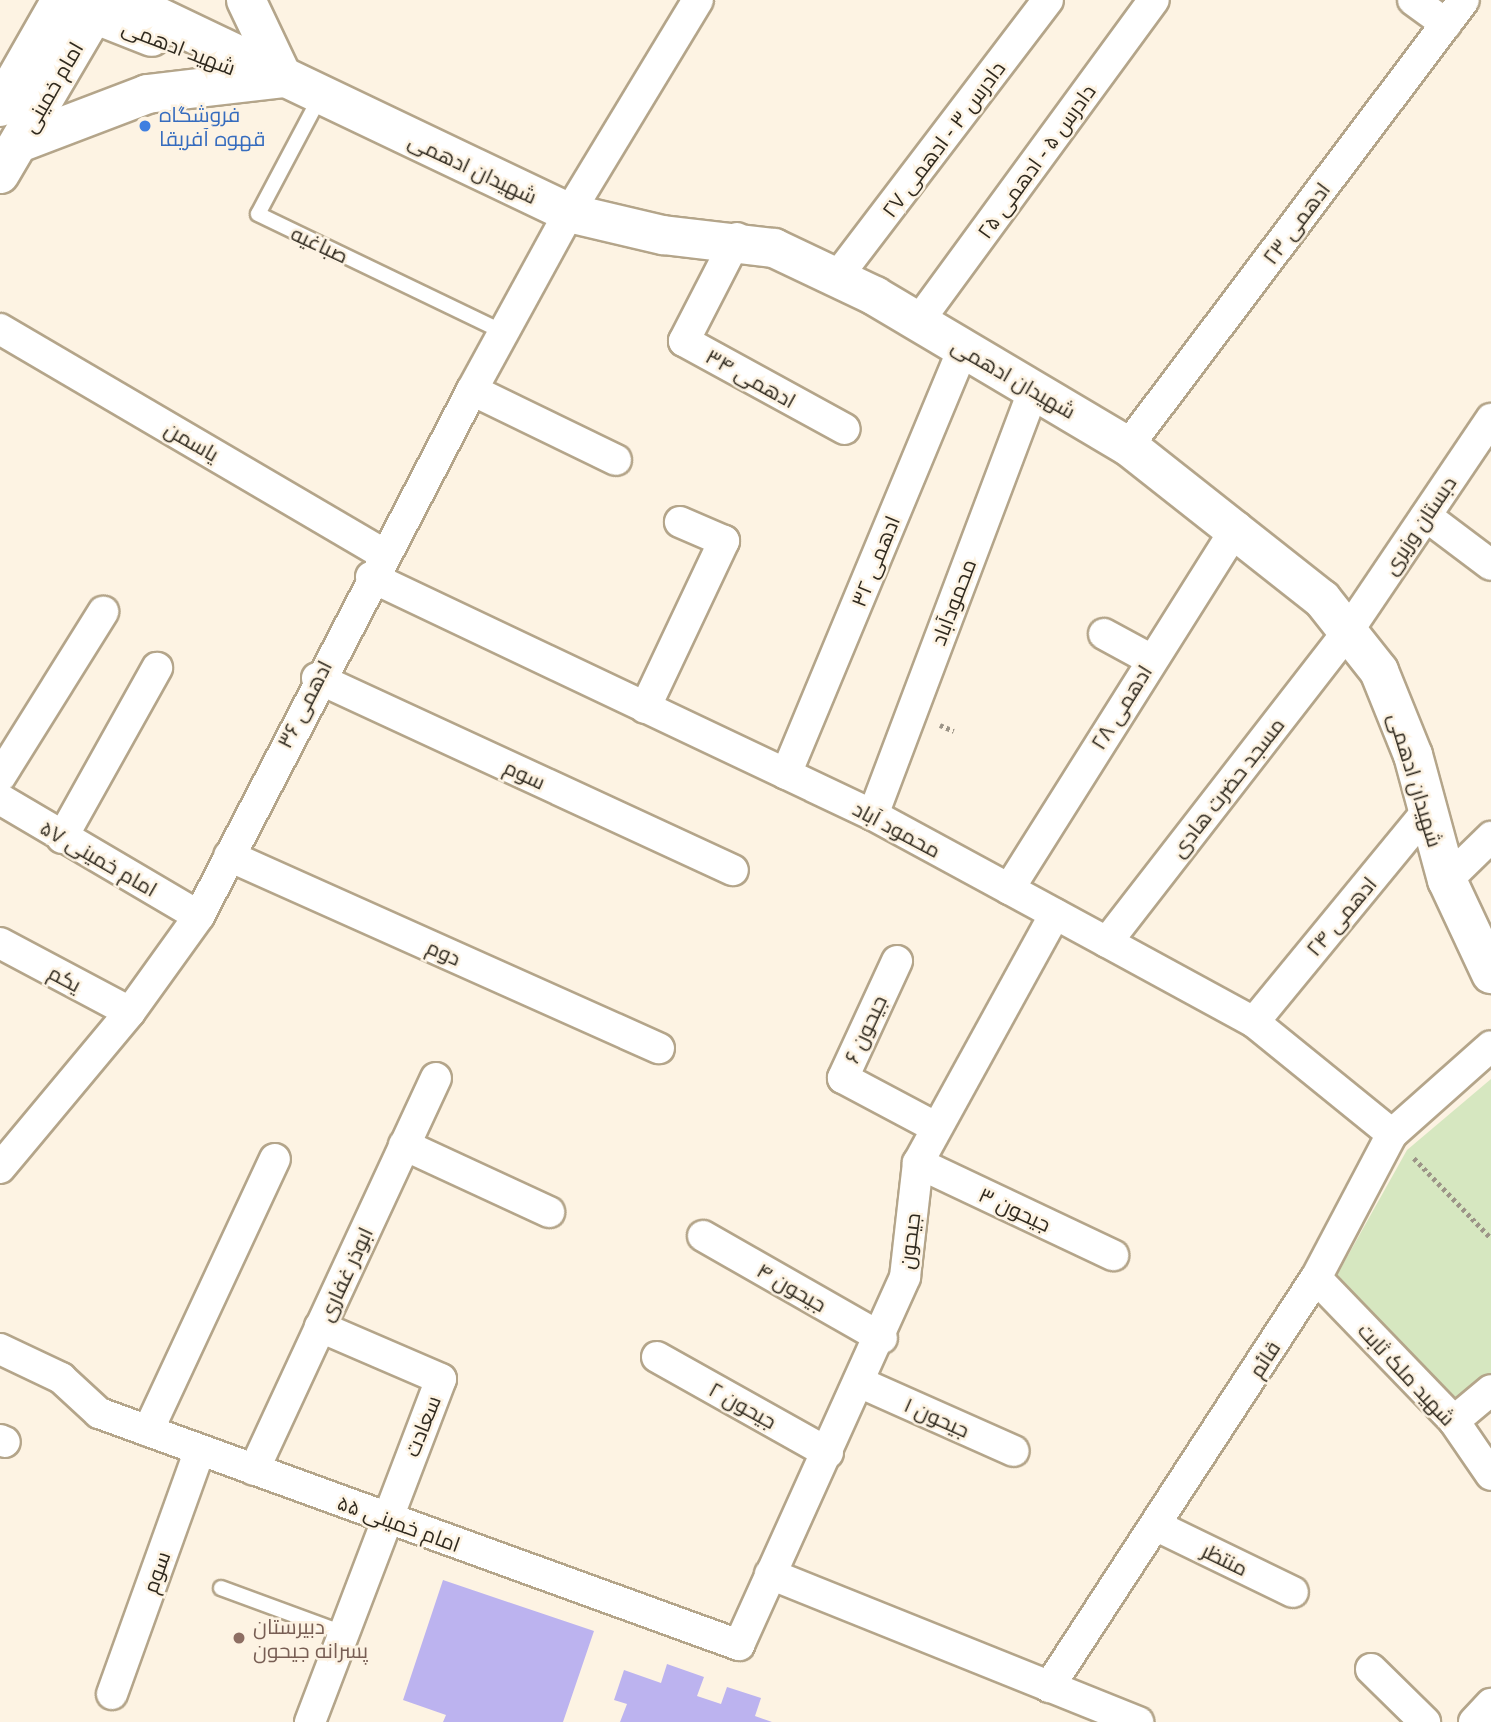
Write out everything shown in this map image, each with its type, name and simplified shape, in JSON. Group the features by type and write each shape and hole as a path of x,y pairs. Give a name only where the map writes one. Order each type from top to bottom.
{"street":[{"path":"10,159 147,94 283,79 246,0"},
{"name":"ادهمی ۳۶","path":"0,1168 130,1012 199,916 317,678 503,331 569,213 698,0"},
{"name":"دادرس ۳ - ادهمی ۲۷","path":"837,277 1048,0"},
{"name":"دادرس ۵ - ادهمی ۲۵","path":"918,322 1154,0"},
{"path":"1413,0 1446,24"},
{"name":"ادهمی ۲۳","path":"1128,446 1464,0"},
{"name":"شهیدان ادهمی","path":"92,3 283,79 569,213 663,234 737,238 837,277 1128,446 1237,527 1322,599 1379,671 1428,810 1447,880 1478,958 1491,974"},
{"name":"امام خمینی","path":"0,107 92,3"},
{"name":"امام خمینی","path":"10,159 92,3"},
{"name":"ادهمی ۳۴","path":"737,238 684,341 845,429"},
{"name":"یاسمن","path":"0,329 377,565"},
{"name":"ادهمی ۳۲","path":"786,774 963,348"},
{"path":"471,390 616,460"},
{"name":"محمودآباد","path":"873,815 1034,390"},
{"name":"دبستان وزیری","path":"1348,631 1491,419"},
{"path":"1426,516 1491,565"},
{"path":"645,708 724,541 680,522"},
{"name":"ادهمی ۲۸","path":"1009,889 1150,659 1237,527"},
{"name":"محمود آباد","path":"377,565 645,708 873,815 1254,1022 1392,1134"},
{"path":"0,777 103,612"},
{"name":"مسجد حضرت هادی","path":"1107,942 1348,631"},
{"path":"1104,634 1150,659"},
{"path":"62,838 157,668"},
{"name":"سوم","path":"317,678 733,870"},
{"name":"امام خمینی ۵۷","path":"0,799 62,838 199,916"},
{"name":"ادهمی ۲۴","path":"1254,1022 1428,810"},
{"path":"1447,880 1491,837"},
{"name":"دوم","path":"229,856 659,1048"},
{"name":"جیحون","path":"770,1574 882,1338 905,1277 918,1163 1055,914"},
{"name":"یکم","path":"0,943 130,1012"},
{"name":"جیحون ۶","path":"897,961 843,1078 937,1128"},
{"name":"قائم","path":"1049,1687 1157,1526 1316,1278 1392,1134 1491,1046"},
{"name":"ابوذر غفاری","path":"254,1470 436,1078"},
{"path":"404,1145 549,1212"},
{"path":"148,1431 275,1159"},
{"name":"جیحون ۳","path":"918,1163 1113,1255"},
{"name":"جیحون ۴","path":"703,1236 882,1338"},
{"name":"شهید ملک ثابت","path":"1316,1278 1454,1420 1491,1475"},
{"name":"سعادت","path":"320,1327 441,1379 386,1518"},
{"name":"امام خمینی ۵۵","path":"0,1349 61,1378 99,1413 739,1645 770,1574"},
{"name":"جیحون ۲","path":"657,1357 828,1453"},
{"name":"جیحون ۱","path":"861,1383 1014,1451"},
{"path":"1454,1420 1491,1390"},
{"name":"سوم","path":"112,1694 200,1450"},
{"path":"310,1722 386,1518"},
{"name":"منتظر","path":"1157,1526 1293,1592"},
{"path":"770,1574 1049,1687 1105,1716 1138,1722"},
{"path":"1371,1669 1425,1722"},
{"path":"1474,1722 1491,1704"}],"lane":[{"name":"صباغیه","path":"320,97 258,215 503,331"},
{"path":"221,1588 343,1633"}],"path":[{"path":"1392,1134 1491,1238"}],"green space":[{"path":"1491,1079 1491,1387 1464,1408 1337,1275 1407,1150"}],"building":[{"path":"443,1580 594,1631 563,1722 443,1722 446,1715 403,1700"},
{"path":"667,1664 704,1677 697,1696 721,1704 727,1687 761,1698 755,1716 772,1722 620,1722 627,1704 614,1700 624,1670 661,1683"}],"place":[{"name":"فروشگاه قهوه آفریقا","path":"145,126"},
{"name":"دبیرستان پسرانه جیحون","path":"239,1638"}]}
